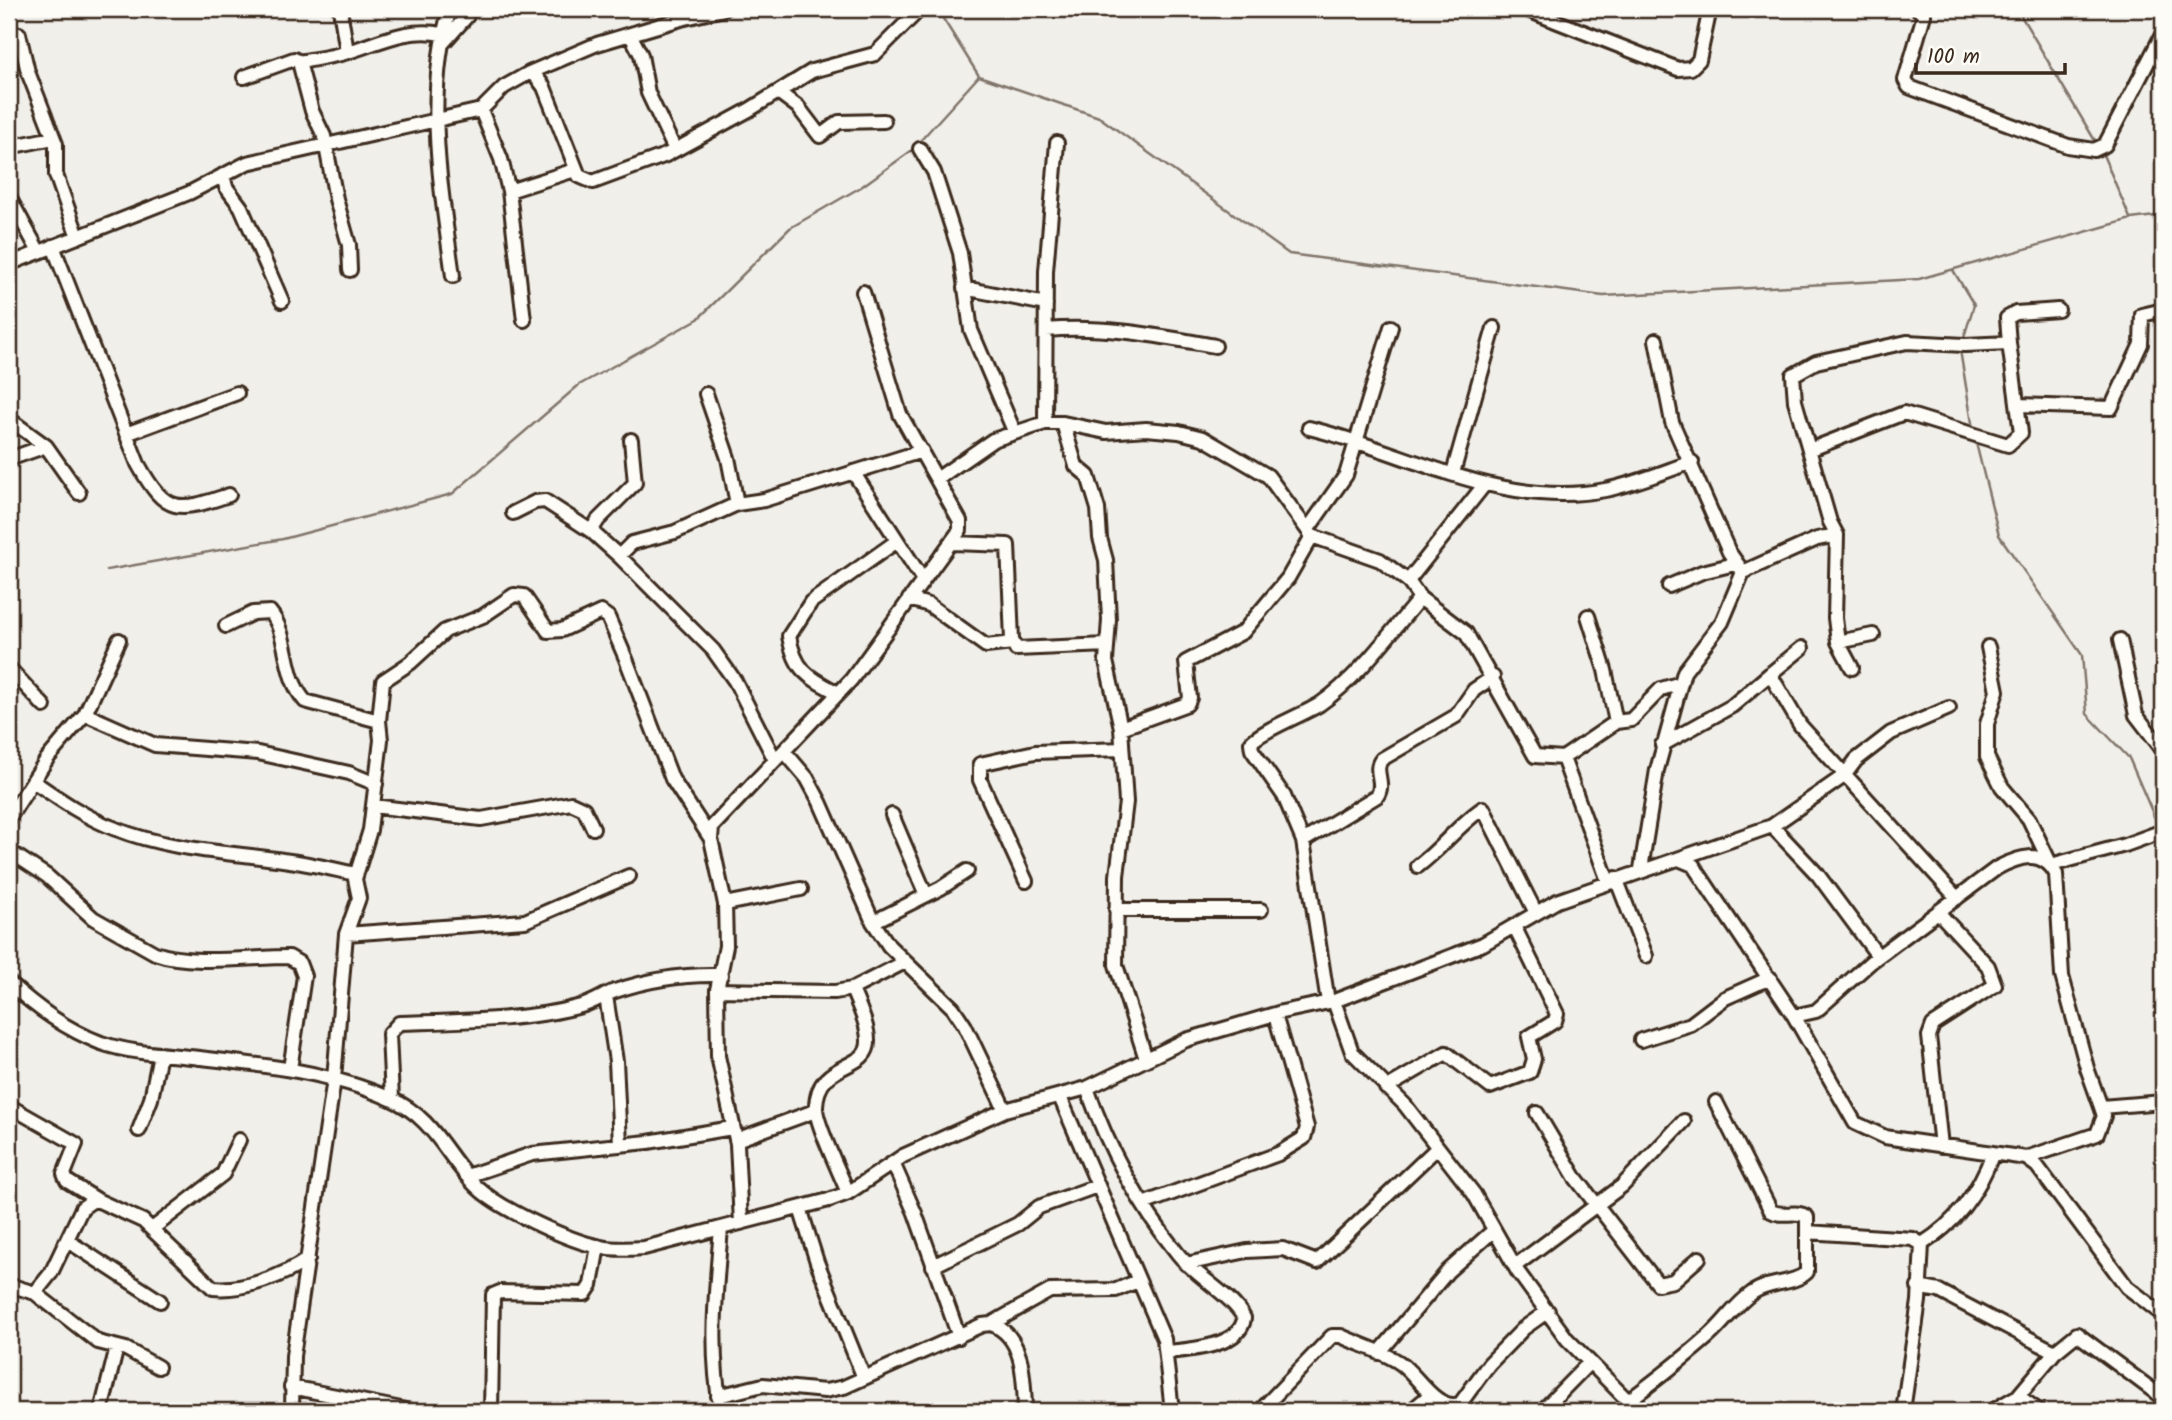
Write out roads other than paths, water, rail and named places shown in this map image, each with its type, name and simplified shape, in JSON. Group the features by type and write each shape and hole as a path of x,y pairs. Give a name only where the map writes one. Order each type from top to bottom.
{"street":[{"path":"340,9 346,52"},
{"path":"450,9 443,38 434,118 453,276"},
{"path":"443,38 467,16 469,9"},
{"path":"681,19 690,9"},
{"path":"9,264 189,193 247,163 434,118 481,110 504,87 529,73 597,44 724,9"},
{"path":"529,73 535,75 544,87 575,170 585,181 593,182 674,150 811,71 875,54 920,9"},
{"path":"1525,9 1678,69 1692,68 1699,60 1710,9"},
{"path":"1918,9 1924,15 1923,26 1905,80 1909,87 2068,146 2094,150 2105,145 2163,33"},
{"path":"244,77 294,59 299,62 346,52 384,38 424,30 443,38"},
{"path":"19,34 28,72 54,138 56,175 78,237"},
{"path":"631,36 640,55 648,93 674,150"},
{"path":"299,62 312,111 322,129 349,245 350,270"},
{"path":"778,92 798,107 820,136 839,121 884,121"},
{"path":"481,110 501,159 509,191 524,320"},
{"path":"9,147 54,138"},
{"path":"1045,423 1046,304 1057,143"},
{"path":"920,149 934,172 960,253 971,330 1014,431"},
{"path":"509,191 575,170"},
{"path":"223,175 282,301"},
{"path":"9,197 39,252"},
{"path":"54,246 126,434 150,487 164,501 195,506 229,495"},
{"path":"964,288 1046,304"},
{"path":"741,1223 734,1134 718,1056 717,990 726,946 725,904 711,839 712,827 720,814 780,756 838,693 953,543 960,521 900,414 863,292"},
{"path":"1809,450 1905,413 2008,444 2021,433 2007,318 2016,313 2058,310"},
{"path":"2018,405 2110,408 2141,344 2142,315 2163,310"},
{"path":"1046,330 1085,326 1126,330 1215,346"},
{"path":"1121,729 1187,704 1190,698 1186,662 1242,632 1287,578 1310,533 1346,475 1391,327"},
{"path":"1453,473 1494,328"},
{"path":"1641,869 1662,745 1684,672 1731,607 1739,568 1672,422 1656,340"},
{"path":"1852,668 1839,642 1835,618 1837,535 1830,522 1794,401 1793,375 1807,365 1907,342 1965,345 2009,343"},
{"path":"126,434 237,393"},
{"path":"706,394 728,458 737,504"},
{"path":"9,419 46,446 79,493"},
{"path":"937,479 993,440 1045,423 1063,423 1090,430 1146,429 1179,432 1203,438 1268,476 1310,533 1380,561 1408,582 1420,598 1466,634 1493,677 1535,756 1563,758 1616,722 1631,720 1661,689 1681,682"},
{"path":"1063,423 1076,466 1088,477 1098,509 1107,570 1106,661 1121,729 1126,802 1116,910 1116,965 1146,1059"},
{"path":"1309,428 1485,484 1555,494 1602,490 1692,463"},
{"path":"591,531 598,520 635,483 631,440"},
{"path":"9,459 46,446"},
{"path":"619,556 632,542 675,532 737,504 764,500 922,451"},
{"path":"853,472 923,580"},
{"path":"1408,582 1485,484"},
{"path":"513,513 535,502 545,501 591,531 713,650 780,756 813,790 873,922 905,962 953,1008 965,1026 1005,1110"},
{"path":"1670,586 1702,572 1739,568 1817,539 1837,535"},
{"path":"838,693 814,680 793,659 789,636 811,602 897,541"},
{"path":"953,543 1002,542 1010,548 1013,643 1019,650 1107,645"},
{"path":"292,1411 291,1387 298,1318 334,1079 345,934 359,898 356,874 366,850 373,806 381,740 380,688 387,677 410,663 445,631 483,615 514,595 524,596 542,627 553,632 601,612 608,617 626,659 672,779 711,839"},
{"path":"909,598 929,605 986,646 1013,643"},
{"path":"1420,598 1356,673 1308,712 1257,735 1251,743 1252,750 1284,796 1303,841 1331,1002 1352,1052 1405,1105 1436,1149 1474,1194 1515,1266 1567,1339 1638,1411"},
{"path":"226,626 253,613 270,612 277,622 293,682 304,701 379,720"},
{"path":"1588,616 1605,670 1616,722"},
{"path":"1839,642 1873,635"},
{"path":"9,818 33,781 85,714 119,640"},
{"path":"2120,640 2136,715 2163,750"},
{"path":"1681,860 1693,865 1770,978 1855,1123 1885,1137 2026,1158 2096,1135 2104,1116 2066,995 2061,964 2058,887 2051,865 2029,819 2002,787 1987,757 1987,724 1997,691 1988,647"},
{"path":"1662,745 1732,706 1802,648"},
{"path":"9,668 44,706"},
{"path":"1770,674 1800,725 1957,898"},
{"path":"1303,841 1377,796 1381,787 1377,768 1382,759 1456,716 1474,690 1493,677"},
{"path":"9,983 40,1011 82,1034 130,1051 290,1069 334,1079 392,1099 427,1122 467,1176 504,1208 598,1246 644,1248 848,1193 892,1163 1005,1110 1087,1088 1186,1040 1331,1002 1483,944 1536,913 1611,880 1669,860 1681,860 1772,826 1844,776 1856,761 1891,733 1949,708"},
{"path":"85,714 155,745 258,753 349,773 376,784"},
{"path":"1026,881 980,780 980,764 1035,752 1122,749"},
{"path":"1563,758 1611,880 1646,956"},
{"path":"33,781 76,810 113,829 143,838 194,850 286,860 356,874"},
{"path":"373,806 481,818 571,803 584,809 593,828"},
{"path":"1418,866 1446,845 1464,821 1483,807 1536,913"},
{"path":"892,815 926,895"},
{"path":"1772,826 1818,875 1878,956"},
{"path":"1794,1016 1816,1011 1878,956 1997,868 2018,856 2032,856 2051,865 2125,845 2163,831"},
{"path":"9,851 47,876 93,918 165,957 289,957 299,963 303,976 290,1069"},
{"path":"873,922 967,871"},
{"path":"345,934 446,924 525,921 629,876"},
{"path":"725,904 801,889"},
{"path":"1116,910 1261,910"},
{"path":"1938,912 1988,966 1994,985 1934,1025 1929,1036 1936,1075 1941,1146"},
{"path":"1387,1088 1446,1053 1490,1087 1530,1072 1534,1059 1529,1037 1555,1021 1557,1014 1514,926"},
{"path":"717,990 810,993 852,989 905,962"},
{"path":"392,1099 389,1034 399,1023 555,1011 580,1006 676,976 721,975"},
{"path":"1641,1040 1691,1024 1725,998 1770,978"},
{"path":"848,1193 815,1111 817,1094 827,1077 860,1059 867,1052 868,1036 852,989"},
{"path":"606,996 616,1061 620,1144"},
{"path":"1143,1204 1278,1154 1304,1138 1307,1127 1275,1015"},
{"path":"139,1130 151,1099 160,1054"},
{"path":"1087,1088 1109,1144 1143,1204 1186,1264 1241,1312 1243,1324 1240,1330 1224,1340 1166,1352"},
{"path":"1060,1097 1158,1325 1166,1352 1172,1411"},
{"path":"1628,1401 1713,1333 1740,1301 1773,1282 1803,1276 1807,1272 1805,1215 1781,1216 1770,1211 1716,1102"},
{"path":"2101,1107 2163,1102"},
{"path":"9,1106 72,1139 77,1149 64,1178 99,1201 130,1212 152,1229 213,1288 226,1289 259,1280 295,1269 308,1259"},
{"path":"467,1176 532,1154 734,1134 815,1111"},
{"path":"1537,1113 1576,1177 1658,1284 1673,1281 1699,1258"},
{"path":"1515,1266 1622,1186 1684,1121"},
{"path":"152,1229 223,1174 239,1140"},
{"path":"1186,1264 1247,1251 1283,1249 1317,1262 1436,1149"},
{"path":"1922,1244 1942,1231 1982,1183 1993,1153"},
{"path":"2026,1158 2037,1166 2127,1287 2163,1315"},
{"path":"892,1163 915,1213 959,1337"},
{"path":"933,1266 1018,1224 1040,1207 1097,1186"},
{"path":"35,1293 51,1273 82,1208 92,1201 99,1201"},
{"path":"800,1208 817,1262 863,1378"},
{"path":"721,1228 713,1341 721,1411"},
{"path":"1379,1353 1448,1271 1494,1230"},
{"path":"1807,1232 1913,1239 1922,1244"},
{"path":"68,1241 160,1301"},
{"path":"1903,1411 1917,1315 1922,1244"},
{"path":"491,1411 493,1295 500,1292 585,1294 591,1285 598,1246"},
{"path":"719,1396 763,1385 825,1391 863,1378 982,1325 991,1324 1050,1291 1116,1290 1138,1281"},
{"path":"9,1285 35,1293 98,1342 117,1346 158,1367"},
{"path":"1918,1287 1939,1291 2055,1352"},
{"path":"1261,1411 1326,1338 1341,1336 1406,1367 1431,1394 1447,1404 1460,1404 1489,1364 1524,1328 1548,1311"},
{"path":"991,1324 1003,1330 1012,1340 1020,1359 1025,1411"},
{"path":"1992,1411 2018,1396 2072,1335 2083,1335 2163,1398"},
{"path":"101,1411 117,1346"},
{"path":"1542,1411 1589,1363"},
{"path":"291,1387 411,1411"},
{"path":"1411,1411 1431,1394"},
{"path":"2018,1396 2039,1411"}],"waterway":[{"path":"937,9 979,76 1099,117 1289,254 1603,296 1919,279 2131,219 2163,215"},
{"path":"2017,9 2097,144"},
{"path":"107,570 283,539 452,494 579,385 698,319 790,228 861,187 911,151 979,76"},
{"path":"2101,150 2130,218"},
{"path":"1953,270 1974,305 1963,340"},
{"path":"1960,350 1973,429"},
{"path":"1975,439 1999,535 2082,655 2087,714 2129,758 2159,828"}]}
